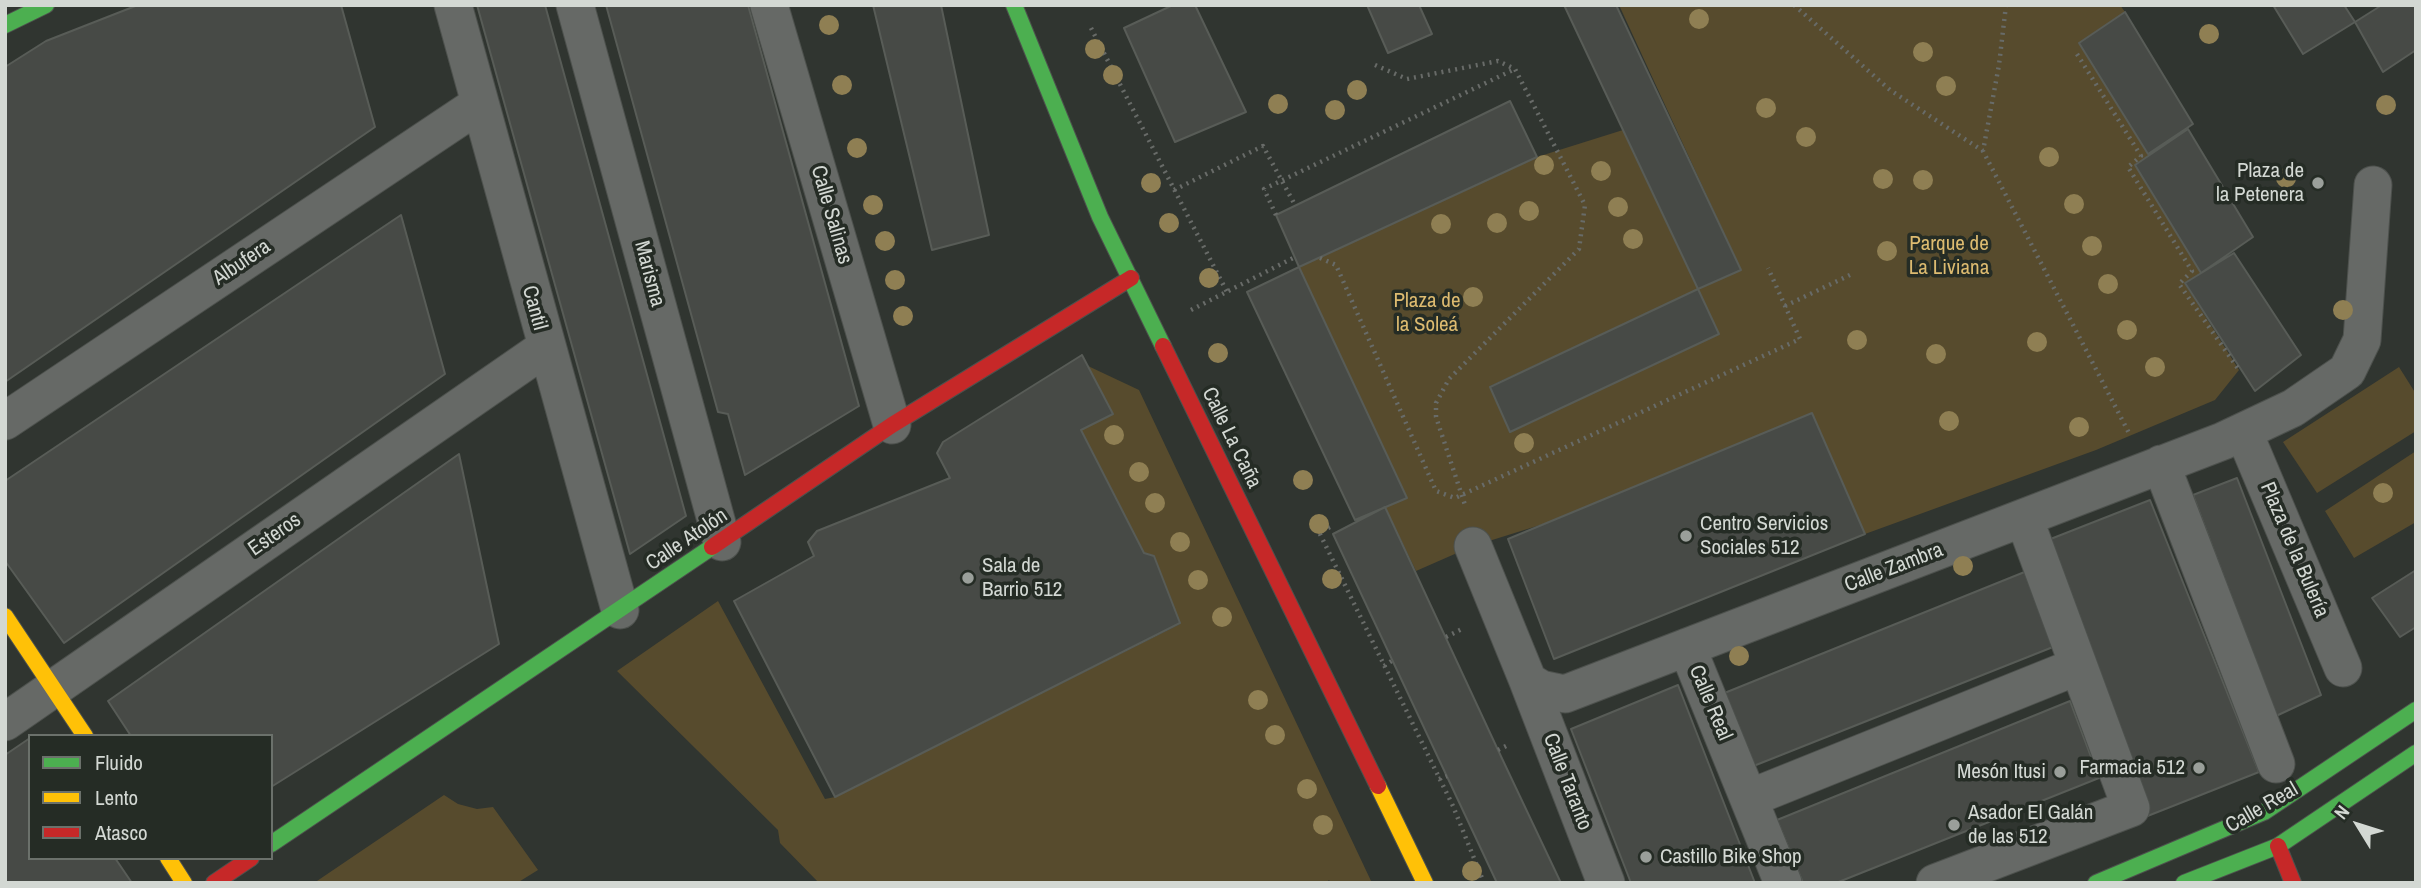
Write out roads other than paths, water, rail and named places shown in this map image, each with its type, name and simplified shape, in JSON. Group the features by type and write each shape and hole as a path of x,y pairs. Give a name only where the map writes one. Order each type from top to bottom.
{"street":[{"path":"5,25 46,5"},
{"name":"Cantil","path":"453,5 545,348 620,610"},
{"name":"Marisma","path":"575,5 722,542"},
{"name":"Calle Salinas","path":"769,5 892,425"},
{"name":"Calle La Caña","path":"1014,5 1100,217 1425,883"},
{"name":"Albufera","path":"5,421 478,105"},
{"name":"Calle Zambra","path":"1528,681 1541,689 1565,694 2234,437 2293,408 2347,371 2362,340 2373,185"},
{"name":"Calle Atolón","path":"273,844 892,425 1131,278"},
{"name":"Esteros","path":"5,722 545,348"},
{"name":"Plaza de la Bulería","path":"2234,437 2343,668"},
{"name":"Calle Real","path":"2161,464 2276,764"},
{"path":"1935,883 2131,808 2024,518"},
{"name":"Calle Taranto","path":"1473,546 1606,883"},
{"path":"5,616 84,734"},
{"name":"Calle Real","path":"1687,647 1783,883"},
{"path":"1750,797 2078,666"},
{"name":"Calle Real","path":"2096,883 2264,812 2416,710"},
{"name":"Calle Real","path":"2184,883 2278,846 2416,753"},
{"path":"2264,812 2293,883"},
{"path":"168,860 184,883"},
{"path":"214,883 248,860"}],"place":[{"name":"Plaza de la Petenera","path":"2318,183"},
{"name":"Centro Servicios Sociales 512","path":"1686,536"},
{"name":"Sala de Barrio 512","path":"968,578"},
{"name":"Farmacia 512","path":"2199,768"},
{"name":"Mesón Itusi","path":"2060,772"},
{"name":"Asador El Galán de las 512","path":"1954,825"},
{"name":"Castillo Bike Shop","path":"1646,857"}],"park label":[{"name":"Parque de La Liviana","path":"1949,256"},
{"name":"Plaza de la Soleá","path":"1427,313"}]}
